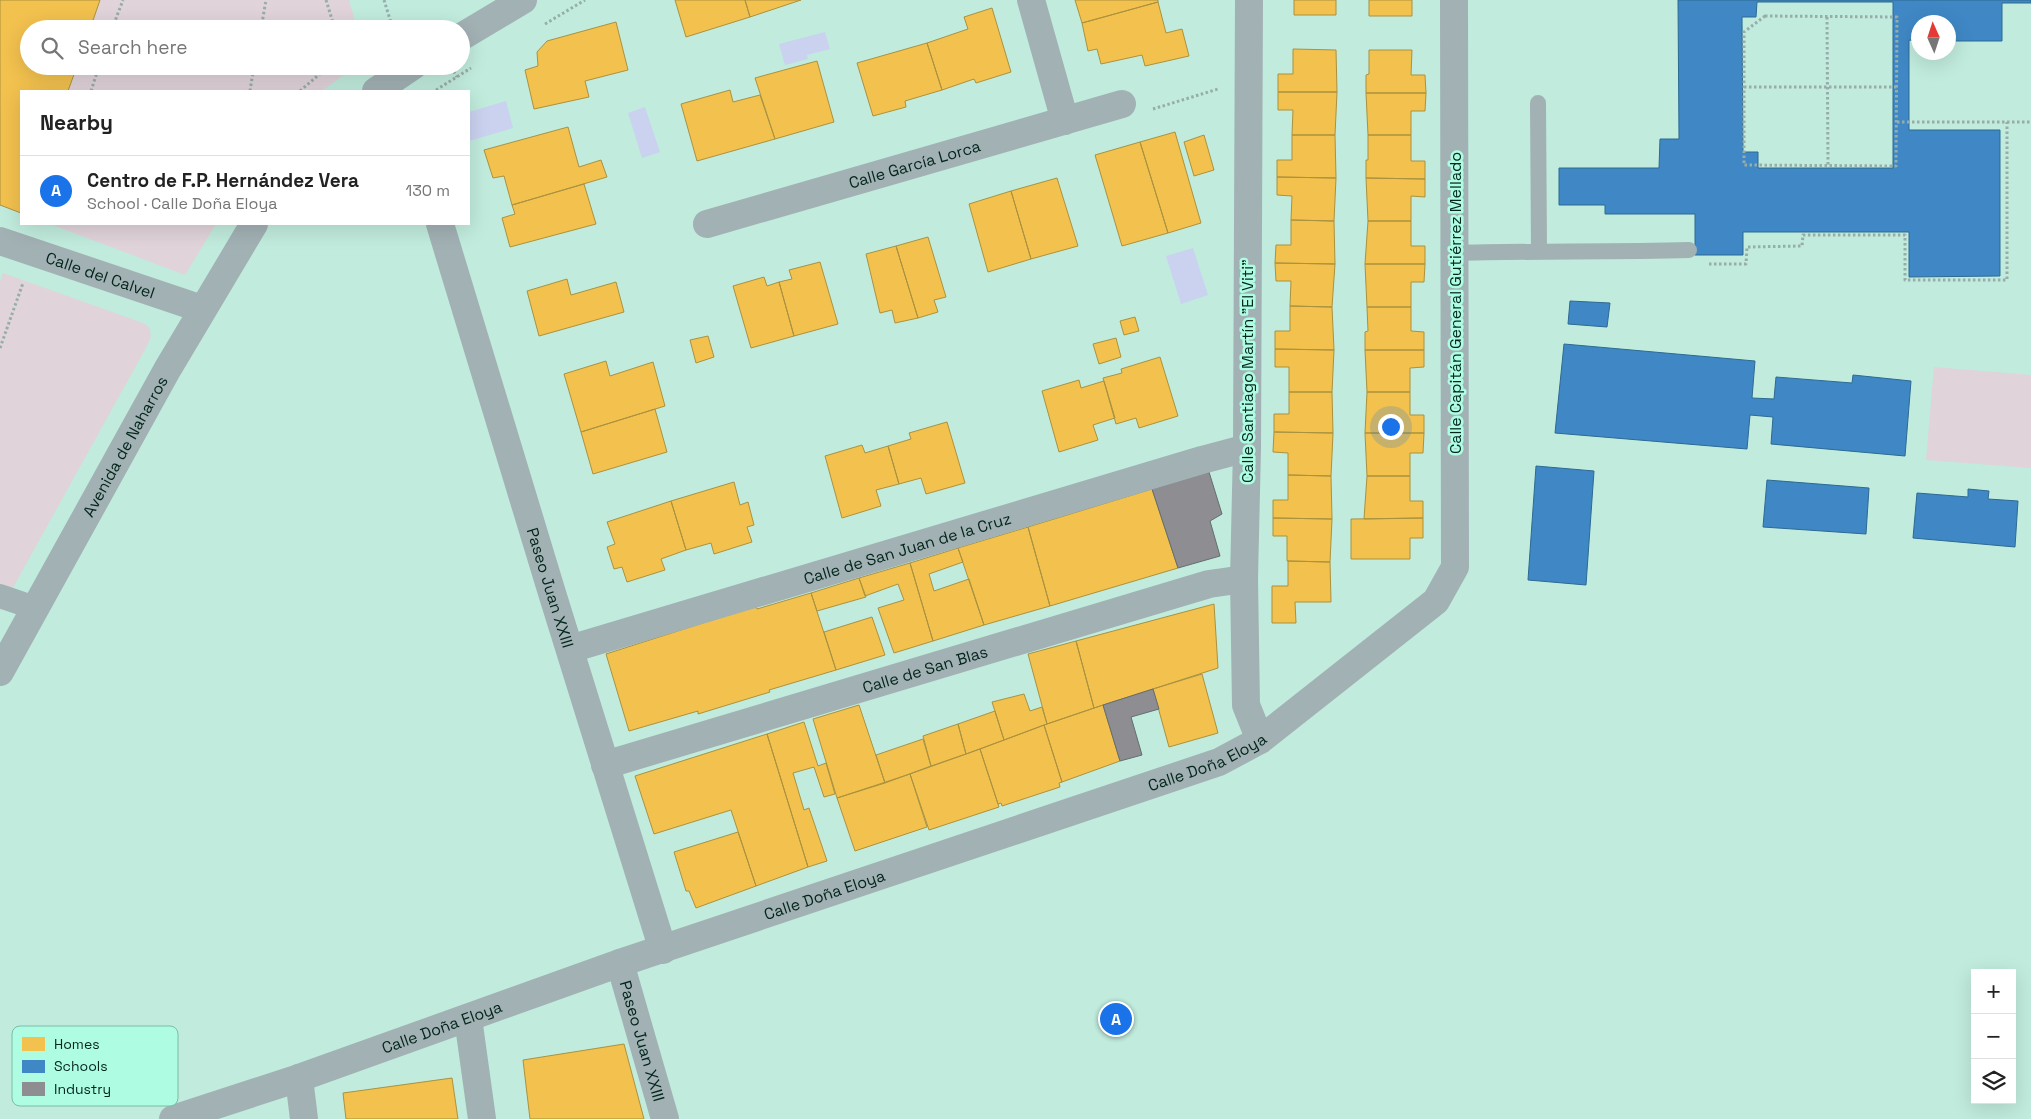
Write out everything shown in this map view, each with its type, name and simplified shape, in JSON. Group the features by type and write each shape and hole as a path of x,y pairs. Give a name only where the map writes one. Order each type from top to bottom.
{"street":[{"path":"470,32 523,0"},
{"path":"1031,0 1065,121"},
{"name":"Calle Santiago Martín \"El Viti\"","path":"1249,0 1247,448 1244,578 1246,705 1260,740"},
{"name":"Calle Capitán General Gutiérrez Mellado","path":"1436,601 1456,567 1454,0"},
{"name":"Calle García Lorca","path":"707,224 1122,104"},
{"name":"Avenida de Naharros","path":"0,672 202,309 253,225"},
{"name":"Paseo Juan XXIII","path":"440,225 663,950"},
{"name":"Calle del Calvel","path":"0,241 202,309"},
{"name":"Calle de San Juan de la Cruz","path":"570,649 1193,462 1247,448"},
{"name":"Calle de San Blas","path":"605,765 1209,584 1244,578"},
{"path":"0,596 35,608"},
{"name":"Calle Doña Eloya","path":"173,1119 299,1078 620,963 1219,762 1260,740 1436,601"},
{"name":"Paseo Juan XXIII","path":"620,963 665,1119"},
{"path":"468,1018 482,1119"},
{"path":"299,1078 304,1119"}],"lane":[{"path":"1538,103 1539,250"},
{"path":"1454,253 1539,250 1605,252 1689,250"}],"path":[{"path":"115,20 122,0"},
{"path":"263,20 266,0"},
{"path":"326,0 332,20"},
{"path":"384,0 390,20"},
{"path":"1765,16 1826,17 1897,17 1896,166 1744,165 1744,32 1765,16"},
{"path":"1826,17 1828,166"},
{"path":"90,90 96,75"},
{"path":"250,90 253,75"},
{"path":"301,90 319,75"},
{"path":"1122,104 1142,112 1228,86 1249,85"},
{"path":"1744,87 1897,87"},
{"path":"1896,122 2031,122"},
{"path":"1689,250 1688,264 1746,264 1747,247 1802,246 1802,235 1905,235 1905,280 2006,280 2007,122"},
{"path":"0,348 34,252"}],"shaded area":[{"path":"100,0 349,0 355,20 93,20"},
{"path":"74,75 344,75 323,90 68,90"},
{"path":"53,225 215,225 185,275"},
{"path":"3,273 143,323 149,327 151,336 0,611 0,281"},
{"path":"1934,367 2031,375 2031,468 1926,460"}],"water":[{"path":"825,32 830,49 807,55 808,59 785,65 779,44"},
{"path":"506,101 513,128 470,141 470,112"},
{"path":"645,107 660,152 642,158 628,113"},
{"path":"1193,248 1208,295 1181,304 1166,256"}],"building: Homes":[{"path":"0,0 100,0 93,20 20,20 20,75 74,75 68,90 20,90 20,213 0,205"},
{"path":"675,0 745,0 750,17 686,37"},
{"path":"745,0 801,0 750,17"},
{"path":"1075,0 1158,0 1158,2 1082,23"},
{"path":"1294,0 1336,0 1336,15 1294,15"},
{"path":"1369,0 1412,0 1412,16 1369,16"},
{"path":"1158,2 1166,33 1182,29 1189,56 1145,66 1142,55 1101,64 1097,49 1088,51 1082,23"},
{"path":"992,8 1011,72 976,83 974,79 942,90 927,43 968,29 964,17"},
{"path":"616,22 628,70 585,81 589,97 534,109 525,70 538,66 537,52 547,41"},
{"path":"927,43 942,90 905,101 906,107 873,116 857,63"},
{"path":"1293,49 1336,50 1337,92 1278,92 1278,74 1293,74"},
{"path":"1369,50 1412,50 1411,75 1425,75 1426,93 1366,93 1366,75 1369,74"},
{"path":"817,61 834,122 775,139 755,78"},
{"path":"730,90 733,102 760,95 775,139 697,161 681,104"},
{"path":"1278,92 1337,92 1335,135 1292,135 1293,110 1278,110"},
{"path":"1366,93 1426,93 1425,111 1411,111 1411,135 1368,135"},
{"path":"568,127 579,167 601,160 607,177 512,205 504,176 493,178 484,150"},
{"path":"1175,132 1201,223 1168,233 1140,142"},
{"path":"1204,135 1214,170 1194,176 1184,142"},
{"path":"1292,135 1335,135 1336,178 1277,177 1277,160 1292,160"},
{"path":"1368,135 1411,135 1411,161 1425,161 1425,179 1366,178"},
{"path":"1140,142 1168,233 1122,246 1095,155"},
{"path":"1277,177 1336,178 1334,221 1291,220 1292,196 1277,195"},
{"path":"1057,178 1078,246 1031,259 1011,191"},
{"path":"1366,178 1425,179 1425,197 1411,196 1411,221 1368,221"},
{"path":"584,184 596,224 510,247 502,218 515,214 512,205"},
{"path":"1011,191 1031,259 988,272 969,204"},
{"path":"1291,220 1334,221 1335,264 1275,263 1276,245 1291,245"},
{"path":"1368,221 1411,221 1411,246 1425,246 1425,264 1365,264"},
{"path":"928,237 946,297 934,300 938,312 918,318 896,246"},
{"path":"896,246 918,318 895,323 892,310 880,313 866,254"},
{"path":"820,262 838,324 794,336 779,282 792,279 789,270"},
{"path":"1275,263 1335,264 1332,307 1290,306 1291,281 1276,281"},
{"path":"1365,264 1425,264 1424,282 1411,282 1411,307 1367,307"},
{"path":"764,277 767,286 779,282 794,336 751,348 733,286"},
{"path":"567,279 571,295 616,282 624,312 539,336 527,291"},
{"path":"1290,306 1332,307 1334,350 1275,349 1275,331 1290,331"},
{"path":"1367,307 1411,307 1411,331 1424,332 1424,350 1365,350 1365,332 1368,331"},
{"path":"1135,317 1139,331 1124,335 1120,321"},
{"path":"708,336 714,357 696,363 690,340"},
{"path":"1116,338 1121,357 1099,364 1093,344"},
{"path":"1275,349 1334,350 1332,392 1289,392 1289,367 1275,367"},
{"path":"1365,350 1424,350 1424,367 1410,368 1410,392 1367,392"},
{"path":"1160,357 1178,416 1139,428 1136,418 1116,424 1103,378 1122,373 1121,369"},
{"path":"606,361 610,376 653,362 665,406 581,432 564,374"},
{"path":"1079,380 1081,388 1104,381 1115,418 1093,425 1098,440 1059,452 1042,391"},
{"path":"1289,392 1332,392 1333,433 1274,432 1274,414 1289,414"},
{"path":"1367,392 1410,392 1410,415 1424,415 1424,433 1365,433"},
{"path":"655,409 667,452 593,474 581,432"},
{"path":"947,422 965,483 926,494 921,478 899,484 888,446 911,439 909,433"},
{"path":"1274,432 1333,433 1331,476 1288,475 1288,453 1273,452"},
{"path":"1365,433 1424,433 1423,453 1410,453 1410,476 1367,476"},
{"path":"862,445 865,453 888,446 899,484 876,490 881,506 842,518 825,456"},
{"path":"1288,475 1331,476 1332,519 1273,518 1273,500 1288,500"},
{"path":"1367,476 1410,476 1410,501 1423,501 1423,518 1364,519"},
{"path":"734,482 740,505 748,502 754,525 747,527 752,542 714,554 711,543 686,550 671,501"},
{"path":"1152,489 1178,568 1050,606 1028,527"},
{"path":"671,501 686,550 661,559 665,570 627,582 622,567 614,569 607,547 615,544 607,522"},
{"path":"1273,518 1332,519 1330,562 1287,561 1287,536 1273,536"},
{"path":"1423,518 1423,538 1410,538 1410,559 1351,559 1351,519"},
{"path":"1028,527 1050,606 984,625 958,548"},
{"path":"958,548 963,562 929,574 934,591 969,579 984,625 933,641 910,563"},
{"path":"1288,561 1330,562 1331,602 1295,602 1296,623 1272,623 1272,586 1288,586"},
{"path":"910,563 933,641 894,653 878,608 904,600 898,584 865,596 859,578"},
{"path":"859,578 866,597 817,611 811,593"},
{"path":"811,593 836,670 698,714 698,711 629,731 606,654 756,606 757,609"},
{"path":"1214,604 1218,668 1094,708 1076,641"},
{"path":"872,617 885,655 836,670 824,632"},
{"path":"1076,641 1094,708 1047,724 1028,654"},
{"path":"1202,674 1218,733 1169,747 1153,689"},
{"path":"1024,694 1030,711 1042,707 1047,724 1004,740 992,702"},
{"path":"859,705 885,783 837,798 813,719"},
{"path":"1103,705 1120,761 1062,782 1044,725"},
{"path":"995,711 1004,740 966,754 958,724"},
{"path":"804,722 818,766 826,763 835,794 824,797 814,767 793,773 804,810 809,808 827,861 808,867 767,734"},
{"path":"958,724 966,754 931,766 923,736"},
{"path":"1044,725 1062,782 1059,783 1060,787 1002,806 1001,803 998,804 980,749"},
{"path":"767,734 808,867 756,886 731,810 654,834 635,776"},
{"path":"923,739 931,766 885,783 876,755"},
{"path":"980,749 999,807 929,830 910,774"},
{"path":"910,774 927,827 855,851 837,798"},
{"path":"738,832 756,886 696,908 689,891 686,891 674,852"},
{"path":"624,1044 644,1119 530,1119 523,1060"},
{"path":"452,1078 458,1119 346,1119 343,1093"}],"building: Schools":[{"path":"1678,0 2031,0 2031,3 2002,3 2002,41 1956,41 1956,15 1911,15 1911,40 1909,40 1909,130 2000,130 2000,276 1909,277 1909,232 1743,232 1743,255 1695,255 1695,214 1605,214 1605,205 1559,205 1559,168 1659,168 1660,139 1679,139","holes":["1757,2 1893,2 1893,168 1758,168 1758,152 1743,152 1742,17 1756,17"]},
{"path":"1570,301 1610,303 1607,327 1568,324"},
{"path":"1564,344 1755,361 1752,398 1774,399 1776,377 1852,383 1853,375 1911,381 1905,456 1771,444 1773,417 1750,415 1747,449 1555,433"},
{"path":"1536,466 1594,471 1586,585 1528,580"},
{"path":"1767,480 1869,488 1866,534 1763,527"},
{"path":"1968,489 1989,491 1988,499 2018,501 2015,547 1913,538 1917,493 1968,497"}],"building: Industry":[{"path":"1209,472 1222,514 1210,521 1220,556 1178,568 1152,489"},
{"path":"1153,689 1159,709 1131,717 1142,755 1120,761 1103,705"}],"place":[{"name":"Centro de F.P. Hernández Vera","path":"1116,1019"}]}
